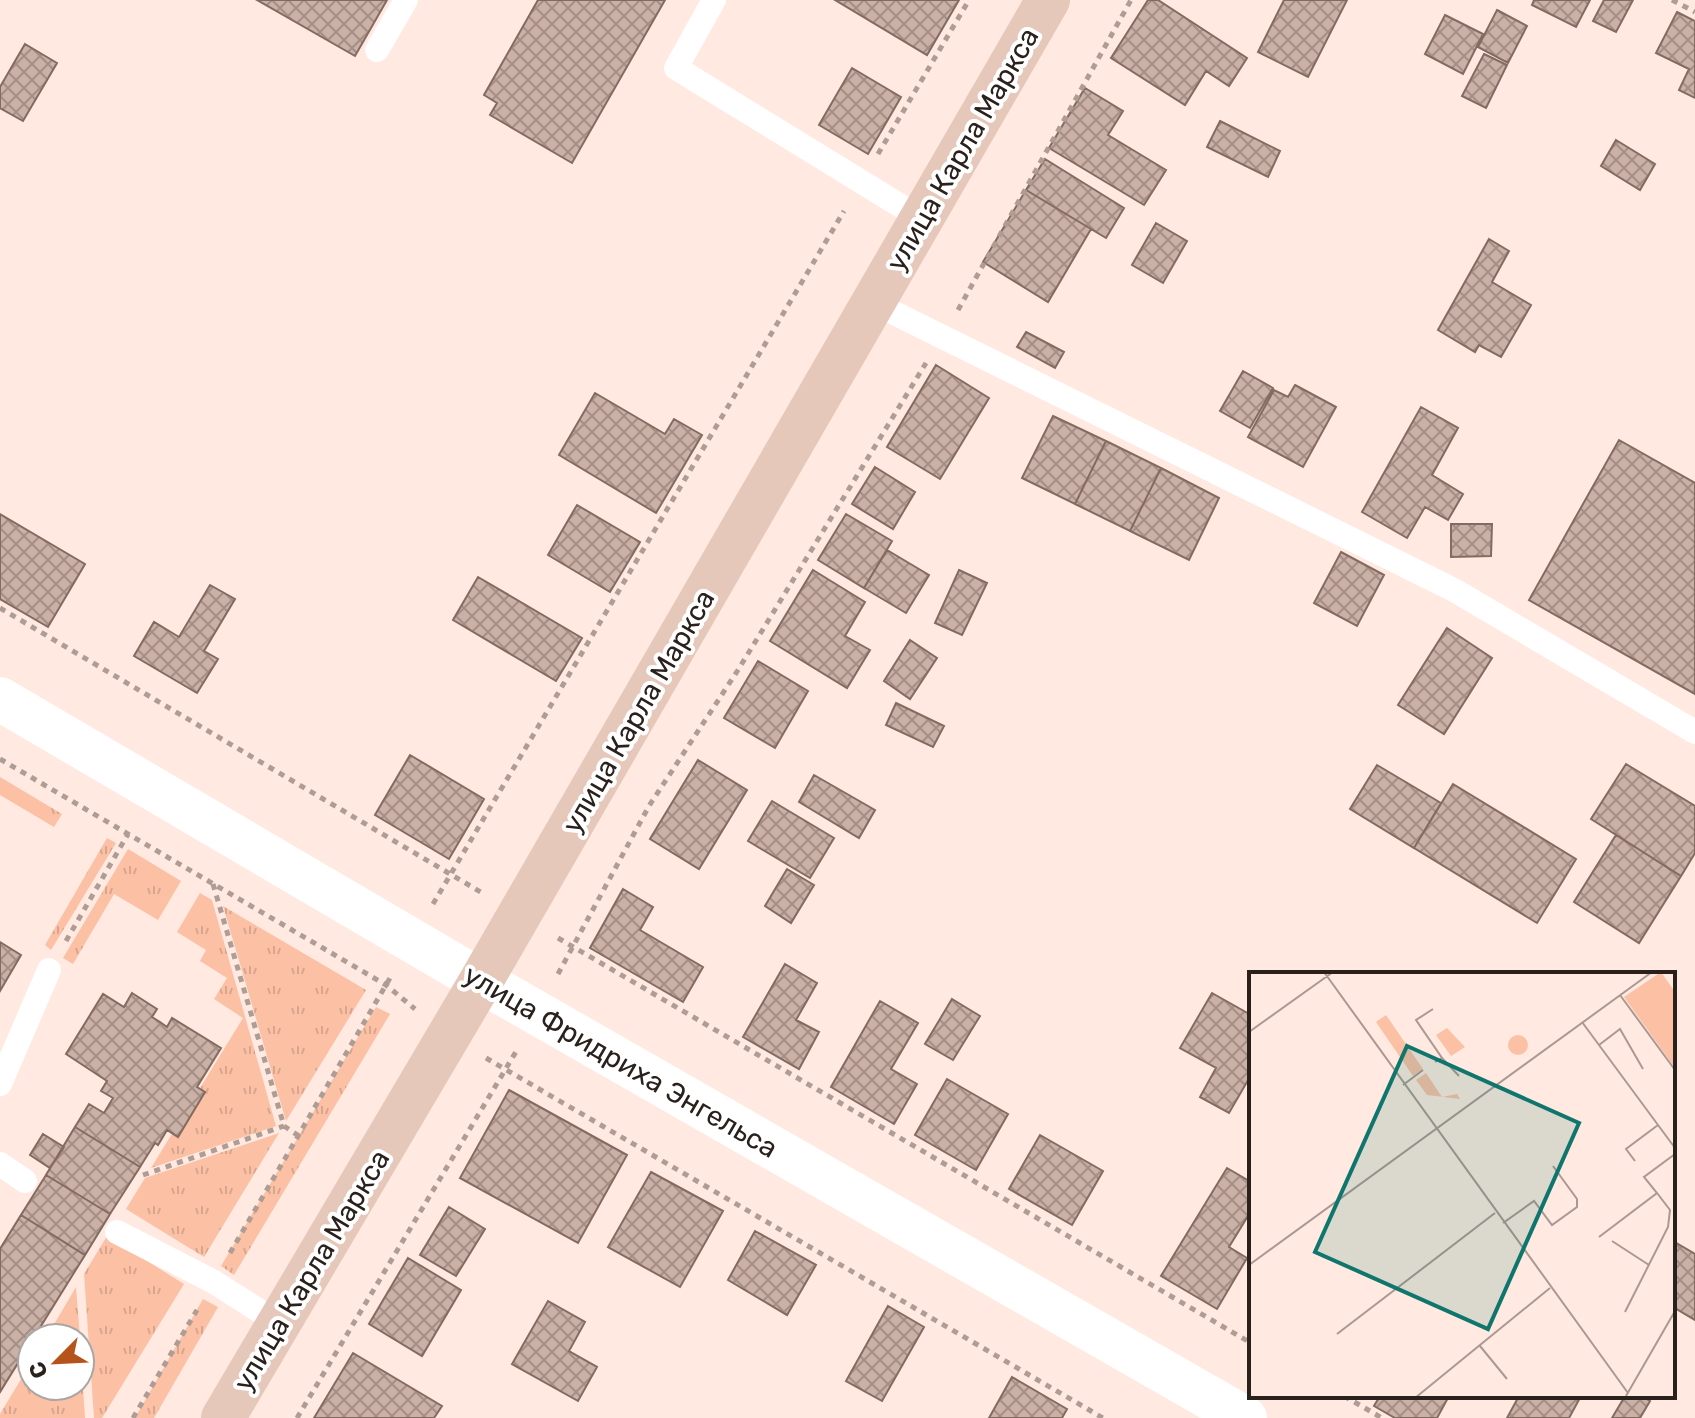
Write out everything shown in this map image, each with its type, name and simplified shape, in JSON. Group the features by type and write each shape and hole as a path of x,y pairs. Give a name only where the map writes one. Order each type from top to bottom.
{"main road":[{"name":"улица Карла Маркса","path":"223,1418 520,915 1048,0"}],"street":[{"name":"улица Фридриха Энгельса","path":"0,699 481,981 1245,1418"}],"lane":[{"path":"377,50 406,0"},
{"path":"714,0 676,68 922,219"},
{"path":"874,303 1454,590 1695,732"},
{"path":"0,1084 49,970"},
{"path":"0,1164 25,1181"},
{"path":"117,1232 214,1282 280,1324"}],"path":[{"path":"133,1418 412,940 969,0"},
{"path":"297,1418 507,1070 649,806 738,670 943,336 1131,0"},
{"path":"1672,0 1695,12"},
{"path":"0,608 1249,1342"},
{"path":"0,759 386,985 449,1037 1103,1418"},
{"path":"49,970 128,834"},
{"path":"213,884 284,1126 299,1136"},
{"path":"143,1175 284,1126"},
{"path":"1347,1398 1382,1418"}],"green space":[{"path":"0,777 62,814 54,827 0,795"},
{"path":"107,838 116,843 51,950 45,945"},
{"path":"128,849 181,881 158,920 114,894 73,964 63,958"},
{"path":"200,893 212,900 276,1126 151,1168 243,1018 214,999 227,978 200,961 206,950 177,932"},
{"path":"223,906 366,990 286,1121"},
{"path":"376,1007 390,1014 234,1275 221,1266"},
{"path":"279,1133 204,1257 126,1209 145,1178"},
{"path":"107,1236 184,1284 102,1418 94,1418 96,1322 87,1322 84,1274"},
{"path":"76,1287 79,1322 55,1322"},
{"path":"203,1299 218,1307 154,1418 135,1418"},
{"path":"16,1388 16,1402 84,1402 85,1418 0,1418"}],"building":[{"path":"257,0 387,0 355,56"},
{"path":"538,0 665,0 572,163 490,115 497,103 484,95"},
{"path":"835,0 959,0 927,55"},
{"path":"1148,0 1158,0 1247,58 1229,86 1206,71 1185,105 1111,58"},
{"path":"1284,0 1347,0 1308,77 1258,52"},
{"path":"1534,0 1590,0 1576,27 1532,5"},
{"path":"1604,0 1633,0 1616,32 1593,21"},
{"path":"1497,10 1527,26 1508,63 1478,47"},
{"path":"1677,12 1695,21 1695,98 1679,90 1689,69 1656,53"},
{"path":"1445,15 1483,34 1463,74 1425,54"},
{"path":"25,44 57,63 23,121 0,108 0,87"},
{"path":"1484,54 1507,65 1486,108 1462,96"},
{"path":"852,68 901,97 868,154 819,125"},
{"path":"1085,88 1123,111 1108,135 1166,170 1144,205 1049,148"},
{"path":"1220,121 1280,151 1268,177 1207,147"},
{"path":"1616,140 1655,164 1640,190 1601,166"},
{"path":"1045,159 1124,208 1106,238 1026,190"},
{"path":"1026,190 1091,229 1048,302 983,262"},
{"path":"1156,223 1187,241 1163,283 1132,265"},
{"path":"1489,239 1509,251 1492,282 1531,305 1501,357 1479,345 1475,352 1438,330"},
{"path":"1026,332 1064,352 1055,368 1017,347"},
{"path":"936,365 989,398 940,479 887,447"},
{"path":"1243,371 1273,388 1250,428 1220,411"},
{"path":"1295,385 1336,407 1303,467 1248,437 1274,390 1288,397"},
{"path":"595,393 665,434 674,419 702,435 656,513 559,455"},
{"path":"1421,407 1458,428 1432,475 1463,494 1448,520 1425,507 1407,538 1362,512"},
{"path":"1053,416 1106,441 1075,504 1022,478"},
{"path":"1619,440 1695,483 1695,694 1529,600"},
{"path":"1106,441 1161,468 1130,531 1075,504"},
{"path":"875,467 915,492 893,529 852,504"},
{"path":"1161,468 1219,498 1189,560 1130,531"},
{"path":"577,505 640,542 610,592 548,555"},
{"path":"0,514 85,564 48,627 0,599"},
{"path":"846,514 892,541 864,588 818,560"},
{"path":"1451,524 1492,524 1491,556 1451,557"},
{"path":"887,550 929,575 906,613 864,588"},
{"path":"1341,552 1384,575 1357,626 1314,603"},
{"path":"813,570 865,602 845,636 870,650 847,688 770,641"},
{"path":"959,570 987,583 962,635 935,623"},
{"path":"478,577 582,638 556,681 453,620"},
{"path":"210,585 235,599 204,651 218,659 197,693 134,656 154,622 179,637"},
{"path":"1447,628 1492,658 1444,734 1398,705"},
{"path":"910,640 937,658 910,699 884,681"},
{"path":"758,661 808,691 775,748 724,718"},
{"path":"896,703 944,726 933,747 886,725"},
{"path":"410,755 484,799 449,859 375,815"},
{"path":"698,760 747,790 699,869 650,839"},
{"path":"1626,764 1695,806 1695,853 1681,876 1591,819"},
{"path":"1377,765 1441,803 1414,848 1350,809"},
{"path":"814,775 875,810 859,838 799,802"},
{"path":"1453,784 1576,859 1537,923 1414,848"},
{"path":"772,801 834,838 810,878 748,841"},
{"path":"1616,835 1681,876 1639,943 1574,902"},
{"path":"787,869 814,885 791,923 765,906"},
{"path":"623,889 653,907 640,930 703,967 683,1002 590,948"},
{"path":"0,942 21,955 0,991"},
{"path":"785,964 817,983 796,1020 819,1032 799,1069 743,1037"},
{"path":"132,993 157,1009 152,1017 167,1027 172,1018 221,1048 197,1087 205,1092 178,1137 167,1130 140,1167 75,1127 89,1104 104,1113 113,1098 101,1091 107,1081 66,1054 103,994 124,1007"},
{"path":"1212,993 1249,1014 1249,1078 1229,1113 1200,1097 1216,1068 1180,1048"},
{"path":"952,999 980,1016 953,1060 925,1044"},
{"path":"880,1001 918,1023 891,1069 917,1084 894,1124 831,1087"},
{"path":"947,1079 1008,1114 976,1170 915,1135"},
{"path":"509,1090 627,1155 578,1243 460,1178"},
{"path":"75,1127 140,1167 110,1214 46,1175"},
{"path":"43,1134 64,1147 50,1168 30,1155"},
{"path":"1040,1135 1103,1171 1072,1225 1009,1189"},
{"path":"1227,1168 1249,1181 1249,1214 1229,1247 1247,1258 1217,1309 1161,1276"},
{"path":"651,1172 723,1211 680,1287 608,1247"},
{"path":"46,1175 110,1214 85,1255 21,1215"},
{"path":"449,1207 485,1229 456,1276 420,1255"},
{"path":"21,1215 85,1255 43,1322 16,1322 16,1366 0,1392 0,1249"},
{"path":"755,1231 816,1265 787,1315 728,1280"},
{"path":"1675,1242 1695,1254 1695,1320 1675,1308"},
{"path":"408,1258 461,1290 422,1356 369,1324"},
{"path":"548,1301 585,1322 569,1351 597,1367 578,1401 512,1364"},
{"path":"888,1306 924,1327 882,1401 846,1381"},
{"path":"353,1353 442,1406 434,1418 314,1418"},
{"path":"1012,1377 1067,1409 1062,1418 989,1418"},
{"path":"1379,1398 1448,1398 1437,1418 1395,1418 1374,1406"},
{"path":"1518,1398 1580,1398 1569,1418 1507,1418"},
{"path":"1624,1398 1645,1398 1650,1401 1640,1418 1612,1418"}]}
